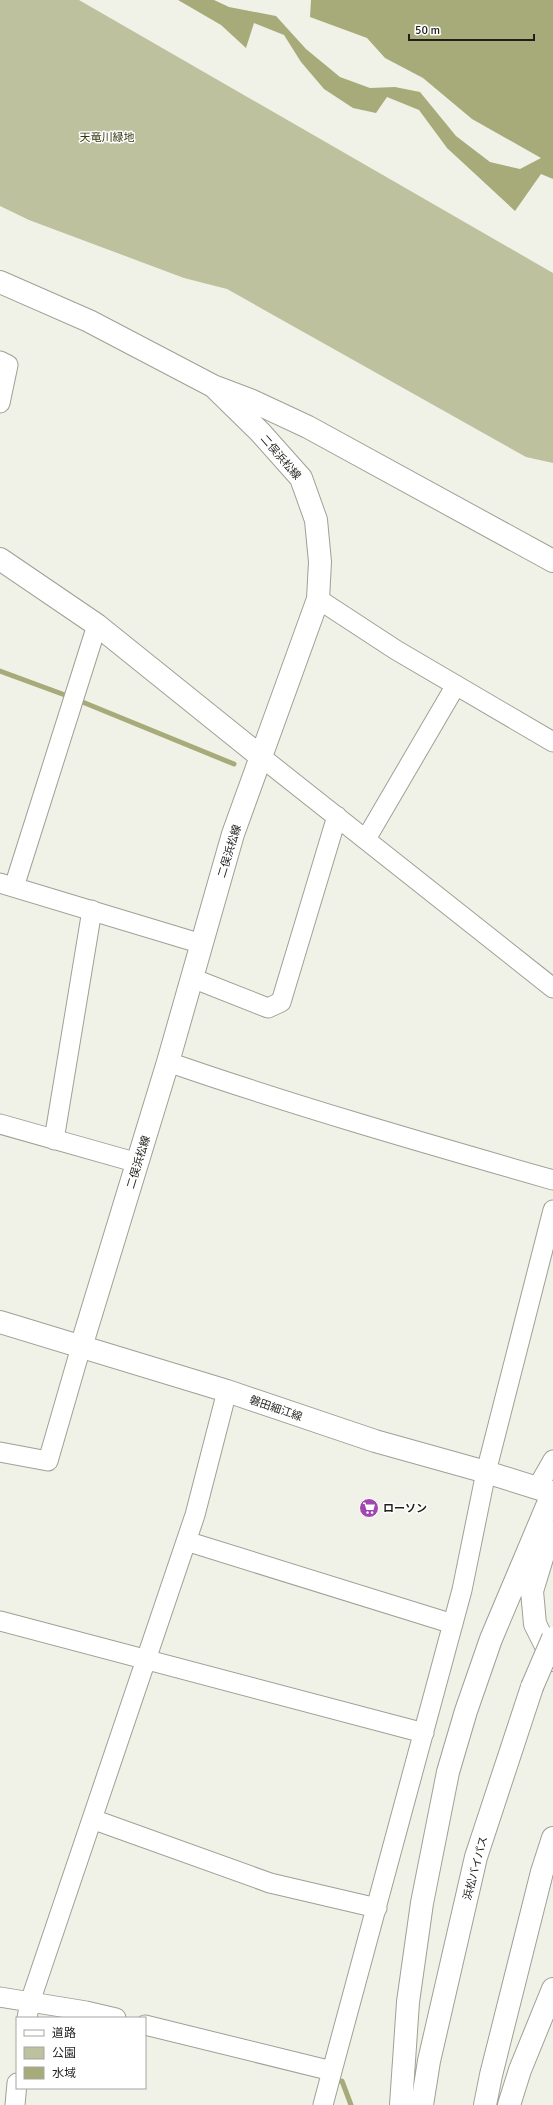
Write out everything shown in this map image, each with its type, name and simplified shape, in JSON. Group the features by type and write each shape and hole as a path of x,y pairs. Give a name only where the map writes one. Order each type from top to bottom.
{"main road":[{"name":"二俣浜松線","path":"0,282 89,321 213,386 250,400 308,427 553,561"},
{"name":"二俣浜松線","path":"81,1347 168,1062 233,834 318,599 320,562 316,520 301,478 260,432 213,386"},
{"path":"0,559 97,625 260,756"},
{"name":"磐田細江線","path":"0,1322 227,1391 375,1441 549,1491"},
{"path":"401,2105 410,1987 422,1903 448,1772 466,1711 491,1639 549,1491"},
{"path":"553,1532 546,1545 532,1591 535,1624 553,1660"},
{"name":"浜松バイパス","path":"422,2105 429,2061 476,1857 532,1687 553,1638"},
{"path":"485,2105 490,2075 542,1872 553,1838"},
{"path":"509,2105 520,2070 553,1989"}],"street":[{"path":"0,361 8,365 0,404"},
{"path":"318,599 396,650 553,742"},
{"path":"97,625 7,885 202,944"},
{"path":"366,839 456,685"},
{"path":"260,756 553,988"},
{"path":"192,978 268,1008 281,1002 337,816"},
{"path":"54,1140 92,910"},
{"path":"168,1062 253,1092 371,1128 553,1180"},
{"path":"0,1124 138,1163"},
{"path":"323,2105 462,1590 486,1472 553,1210"},
{"path":"0,1452 48,1461 81,1347"},
{"path":"29,2010 145,1659 196,1514 227,1391"},
{"path":"549,1491 553,1460"},
{"path":"186,1541 453,1624"},
{"path":"0,1621 424,1733"},
{"path":"92,1819 270,1883 377,1908"},
{"path":"0,1997 29,2010 86,2011 112,2017"},
{"path":"146,2025 332,2071"},
{"path":"15,2105 16,2089"}],"green space":[{"name":"天竜川緑地","path":"0,0 79,0 553,273 553,463 526,457 227,289 184,278 29,220 0,206"}],"water":[{"path":"178,0 214,0 229,7 276,16 306,49 340,77 370,88 395,87 420,92 456,136 490,162 520,169 541,158 472,119 423,78 385,58 367,38 310,17 311,0 553,0 553,179 541,174 515,211 447,148 419,110 387,97 376,113 353,108 324,89 301,62 284,35 254,23 246,48 221,25"}],"waterway":[{"path":"0,671 65,695"},
{"path":"80,701 234,764"},
{"path":"338,2081 342,2081 351,2105"}],"place":[{"name":"ローソン","path":"369,1508"}]}
